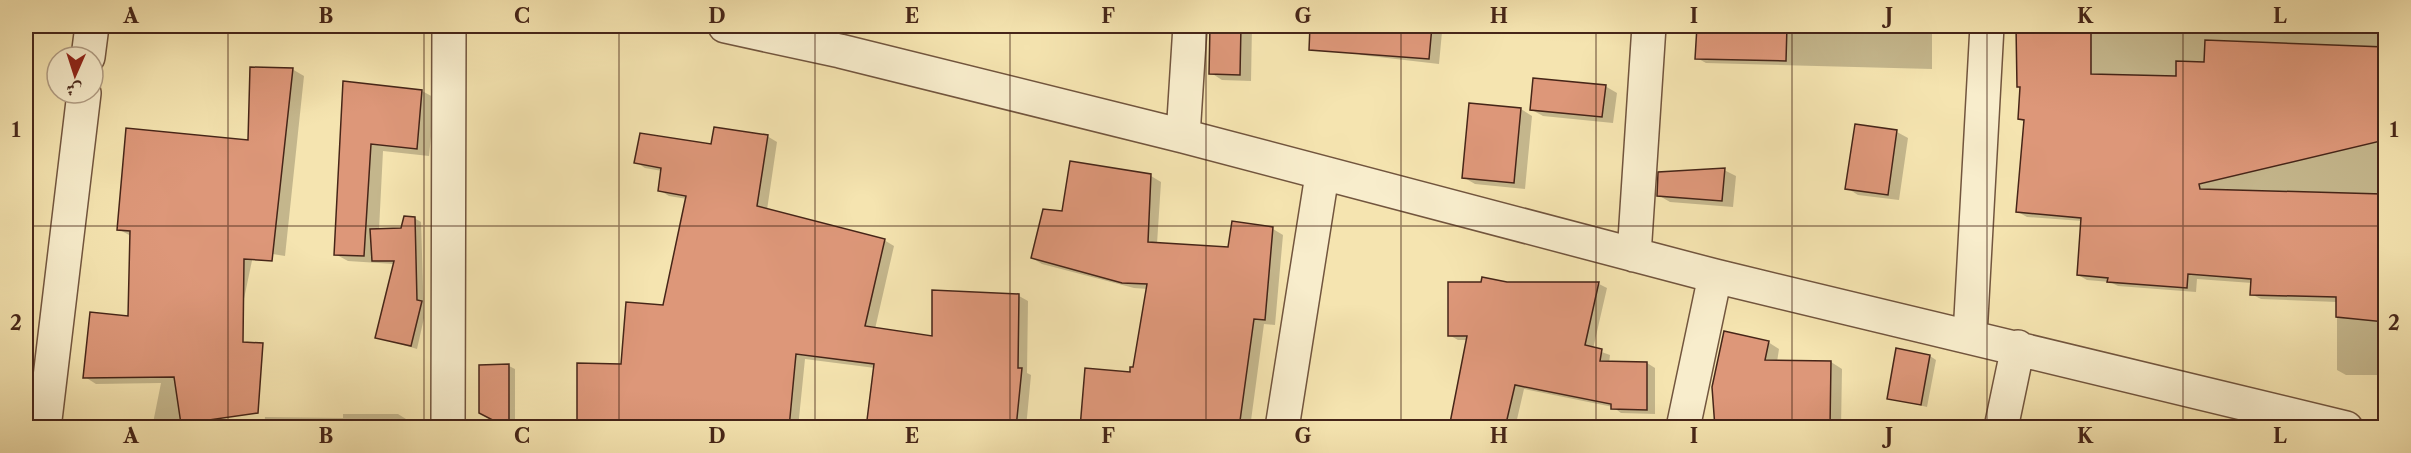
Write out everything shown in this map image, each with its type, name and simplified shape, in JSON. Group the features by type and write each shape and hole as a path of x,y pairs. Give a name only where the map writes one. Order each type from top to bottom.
{"street":[{"path":"90,45 92,26"},
{"path":"448,428 449,26"},
{"path":"725,26 841,38 1322,175 1715,276 2018,347 2346,428"},
{"path":"1183,136 1190,26"},
{"path":"1634,255 1649,26"},
{"path":"1970,336 1987,26"},
{"path":"44,428 83,105"},
{"path":"1282,428 1322,175"},
{"path":"1683,428 1715,276"},
{"path":"2001,428 2018,347"}],"building":[{"path":"1210,26 1241,26 1240,75 1209,74"},
{"path":"1310,26 1432,26 1429,59 1309,50"},
{"path":"1697,26 1787,26 1786,61 1695,59"},
{"path":"2016,26 2091,26 2091,74 2176,76 2176,61 2204,62 2205,40 2385,47 2385,140 2199,184 2200,189 2382,194 2382,216 2385,216 2385,322 2336,317 2336,297 2250,295 2251,279 2188,274 2187,288 2107,282 2108,278 2077,275 2081,218 2016,212 2024,120 2018,119 2020,87 2017,87"},
{"path":"250,67 293,68 272,261 244,259 243,342 263,343 258,413 181,424 174,377 83,378 90,312 128,316 130,231 117,230 126,128 248,140"},
{"path":"1533,78 1606,85 1602,117 1530,110"},
{"path":"343,81 422,90 417,149 371,144 364,256 334,255"},
{"path":"1469,103 1521,108 1514,183 1462,178"},
{"path":"1855,124 1897,130 1888,195 1845,189"},
{"path":"714,127 768,135 757,206 885,239 865,326 932,336 932,290 1019,294 1018,368 1022,368 1016,428 939,428 867,420 874,364 796,354 789,428 577,428 577,363 621,364 626,302 663,305 686,196 658,191 661,168 634,163 640,133 711,144"},
{"path":"1070,161 1151,174 1148,242 1228,247 1232,221 1273,227 1265,320 1254,319 1239,428 1080,428 1085,368 1130,372 1130,367 1133,367 1147,284 1122,283 1031,258 1043,209 1062,211"},
{"path":"1725,168 1722,201 1657,196 1658,172"},
{"path":"404,216 415,217 417,300 422,301 411,346 375,338 394,261 372,261 370,229 401,228"},
{"path":"1482,277 1507,282 1599,282 1585,345 1602,349 1600,361 1647,362 1647,410 1611,409 1611,404 1515,385 1505,428 1449,428 1467,336 1448,336 1448,282 1481,282"},
{"path":"1724,331 1769,341 1765,360 1831,361 1830,428 1715,428 1712,387"},
{"path":"1896,348 1930,355 1921,405 1887,399"},
{"path":"509,364 508,428 479,413 479,365"}]}
